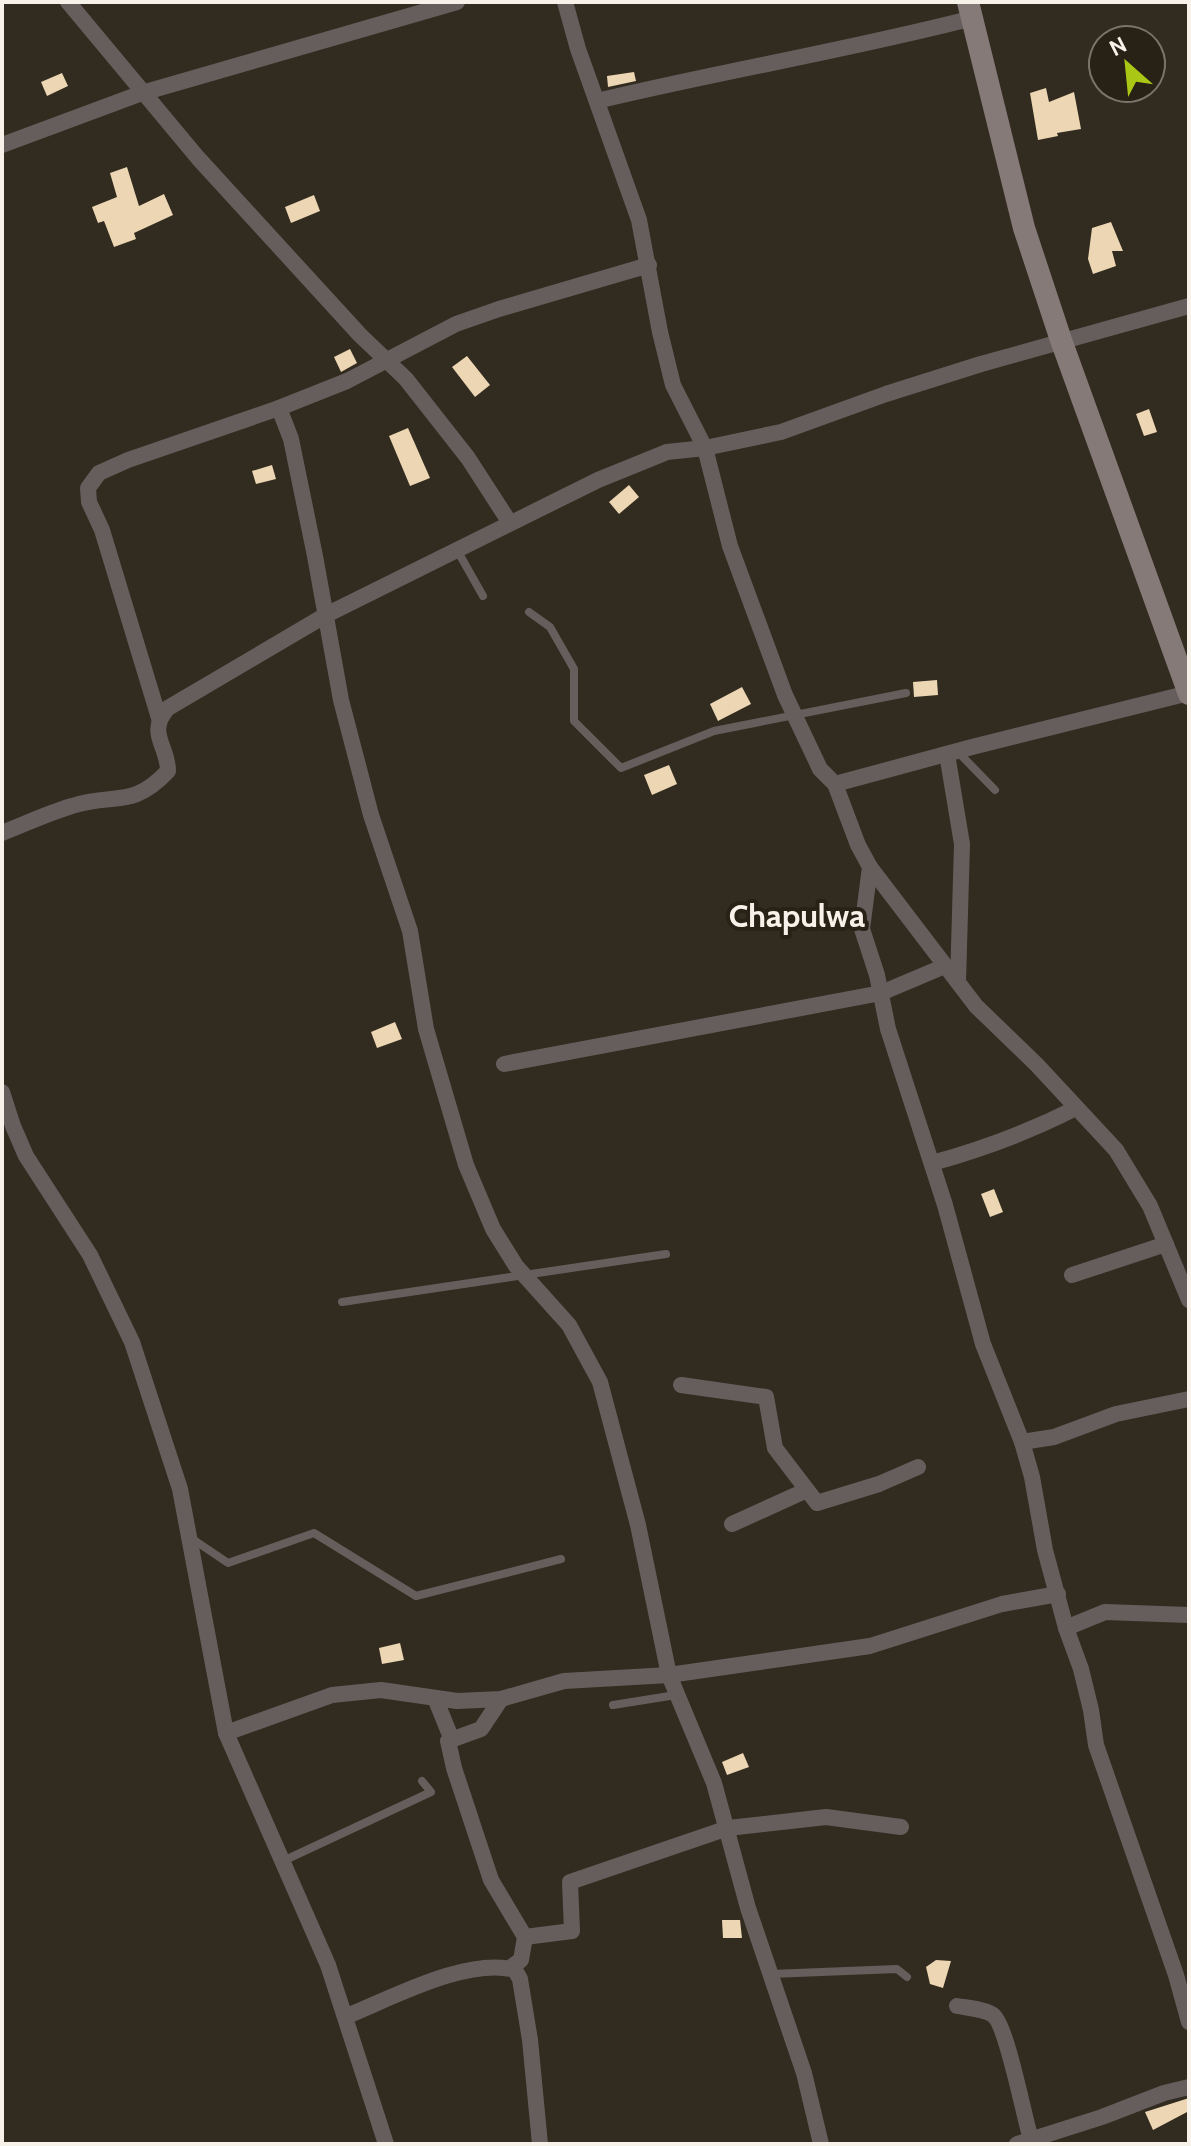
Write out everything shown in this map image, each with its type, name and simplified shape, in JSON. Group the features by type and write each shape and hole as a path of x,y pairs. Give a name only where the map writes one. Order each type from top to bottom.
{"street":[{"path":"68,2 219,181 386,362 406,379 445,427 510,523"},
{"path":"2,145 142,93 457,2"},
{"path":"565,2 578,49 639,220 673,385 705,448 730,546 795,716 820,769 835,784 858,845 870,867 976,1006 1037,1065 1116,1150 1135,1178 1189,1300"},
{"path":"597,101 778,60 846,49 971,10 1024,228 1061,340 1189,694 835,784"},
{"path":"2,833 74,805 131,798 153,787 168,771 168,761 157,731 159,718 102,530 89,502 88,488 99,473 279,408 386,362 456,324 649,265"},
{"path":"159,718 168,708 326,615 598,480 667,452 705,448 781,432 886,394 1061,340 1189,306"},
{"path":"279,408 291,439 341,700 371,815 410,931 426,1029 466,1165 493,1229 524,1275 569,1325 600,1382 638,1525 669,1675 704,1755 728,1828 748,1908 804,2073 821,2144"},
{"path":"952,752 962,844 958,982"},
{"path":"870,867 862,929 888,1029 932,1163 983,1344 1022,1442 1066,1628 1081,1669 1096,1745 1176,1975 1189,2022"},
{"path":"504,1064 881,993 945,966"},
{"path":"2,1092 26,1156 90,1255 132,1342 180,1489 226,1733 328,1965 386,2144"},
{"path":"932,1163 983,1149 1037,1128 1076,1108"},
{"path":"1072,1275 1166,1244"},
{"path":"681,1385 766,1397 775,1448 817,1503 879,1484 918,1467"},
{"path":"1022,1442 1054,1437 1116,1414 1189,1399"},
{"path":"732,1524 807,1490"},
{"path":"226,1733 332,1695 381,1690 457,1701 501,1699 564,1681 669,1675 870,1646 1002,1604 1058,1594"},
{"path":"1066,1628 1105,1612 1189,1615"},
{"path":"435,1698 452,1740"},
{"path":"501,1699 481,1729 448,1741 491,1880 525,1937 521,1960 510,1968"},
{"path":"525,1937 572,1931 570,1882 728,1828 826,1817 901,1827"},
{"path":"347,2016 462,1972 499,1966 515,1970 520,1979 530,2040 540,2144"},
{"path":"957,2006 989,2013 998,2020 1005,2039 1024,2142 1189,2087"}],"lane":[{"path":"457,549 483,596"},
{"path":"529,612 550,627 574,669 574,721 621,768 714,731 906,693"},
{"path":"952,752 995,790"},
{"path":"342,1302 666,1254"},
{"path":"190,1538 228,1563 314,1533 416,1596 561,1559"},
{"path":"613,1705 676,1695"},
{"path":"282,1861 431,1792 422,1781"},
{"path":"771,1974 897,1969 907,1977"}],"building":[{"path":"634,72 636,81 608,87 607,76"},
{"path":"62,73 68,86 47,96 41,82"},
{"path":"1046,88 1049,102 1074,92 1081,129 1038,140 1030,93"},
{"path":"127,167 139,206 164,194 173,215 134,233 136,239 114,247 104,221 98,223 92,207 117,197 110,173"},
{"path":"314,195 320,211 291,223 285,207"},
{"path":"1111,222 1123,251 1112,251 1116,266 1093,274 1088,259 1092,228"},
{"path":"350,349 357,363 341,372 334,357"},
{"path":"467,356 490,385 475,397 452,367"},
{"path":"1149,409 1157,432 1144,436 1136,414"},
{"path":"408,428 430,478 410,486 389,436"},
{"path":"272,465 276,479 256,484 252,471"},
{"path":"629,485 639,497 619,514 609,502"},
{"path":"937,680 938,695 914,697 913,682"},
{"path":"742,687 751,704 718,721 710,704"},
{"path":"669,765 677,784 652,795 644,775"},
{"path":"395,1022 402,1039 377,1048 371,1032"},
{"path":"994,1189 1003,1212 990,1217 981,1194"},
{"path":"400,1643 404,1660 382,1664 379,1648"},
{"path":"743,1753 749,1767 727,1775 722,1762"},
{"path":"722,1920 740,1920 742,1938 723,1938"},
{"path":"936,1960 951,1961 943,1988 930,1984 926,1967"},
{"path":"1189,2098 1189,2111 1153,2130 1145,2112"}],"district":[{"name":"Chapulwa","path":"797,915"}]}
